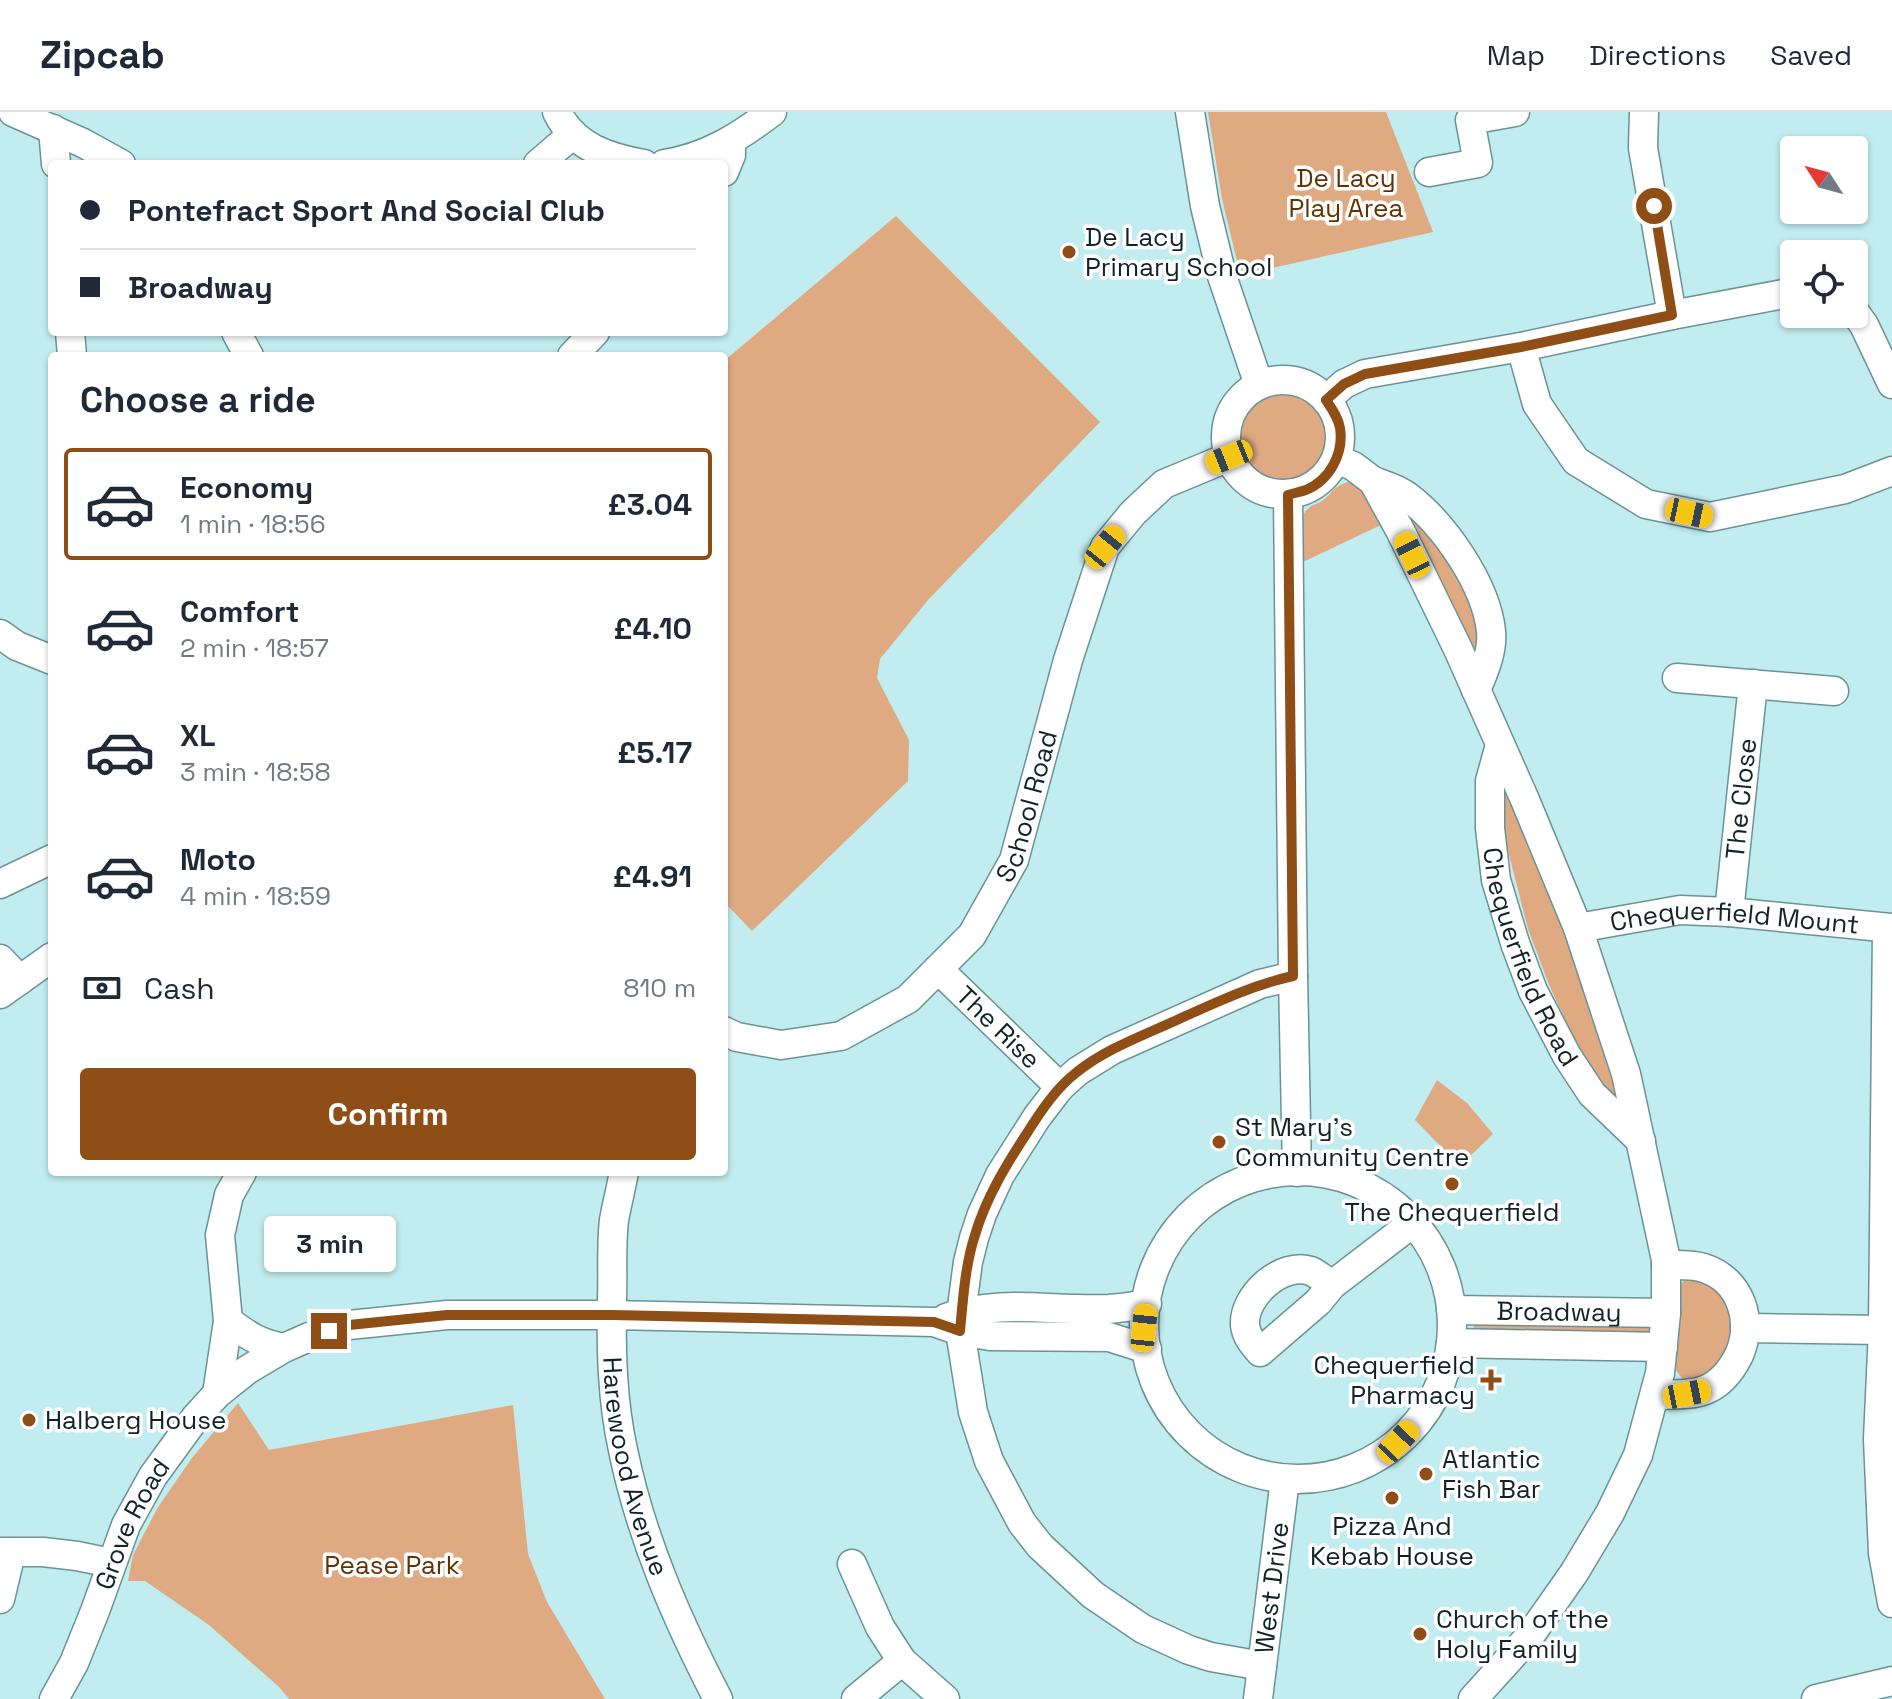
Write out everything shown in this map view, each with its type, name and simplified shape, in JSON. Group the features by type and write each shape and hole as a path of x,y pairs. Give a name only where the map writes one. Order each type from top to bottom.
{"street":[{"path":"684,160 731,141 772,112"},
{"path":"1190,112 1205,206 1222,276 1259,385"},
{"path":"1429,172 1478,163 1470,120 1515,112"},
{"path":"1644,112 1643,148 1672,315"},
{"path":"32,121 54,160"},
{"path":"0,134 32,121 114,160"},
{"path":"541,160 565,123 585,145 603,154 628,160"},
{"path":"728,162 731,141"},
{"path":"1326,400 1344,384 1365,374 1521,347 1780,295"},
{"path":"1865,328 1892,384"},
{"path":"576,352 591,336"},
{"path":"1521,347 1537,404 1576,461 1646,504 1710,517 1845,489 1892,471"},
{"path":"1288,380 1302,383 1316,390 1335,412 1340,427 1336,459 1326,476 1309,489 1288,495 1269,494 1252,486 1238,474 1229,457 1225,441 1227,424 1234,408 1259,385 1288,380"},
{"name":"School Road","path":"728,1033 781,1045 841,1036 908,999 972,935 1014,860 1068,660 1105,547 1133,513 1164,484 1229,457"},
{"path":"1336,459 1353,466 1373,481 1405,493 1432,518 1466,563 1482,596 1491,632 1488,662 1476,690"},
{"name":"Chequerfield Road","path":"1373,481 1476,690 1578,928 1626,1074 1666,1265 1663,1347 1655,1395 1638,1455 1610,1513 1574,1573 1529,1637 1473,1699"},
{"path":"1288,495 1297,1172"},
{"path":"0,634 17,646 48,658"},
{"path":"1677,678 1834,691"},
{"name":"The Close","path":"1729,912 1753,684"},
{"name":"Chequerfield Road","path":"1500,745 1490,781 1490,828 1496,880 1520,955 1533,991 1567,1056 1592,1094 1641,1141"},
{"path":"0,884 48,861"},
{"name":"Chequerfield Mount","path":"1578,928 1680,910 1890,928"},
{"path":"1890,928 1883,1330 1878,1439 1883,1553 1892,1603"},
{"path":"0,959 10,987 48,960"},
{"name":"The Rise","path":"938,969 1060,1087"},
{"path":"1262,1666 1211,1657 1143,1629 1093,1595 1040,1546 1022,1523 989,1461 973,1412 952,1322 982,1214 1000,1175 1060,1087 1078,1071 1112,1050 1260,984 1293,976"},
{"path":"1279,1172 1297,1172 1316,1172 1353,1180 1386,1198 1414,1222 1432,1247 1444,1275 1451,1310 1451,1343 1436,1394 1419,1420 1398,1442 1373,1459 1345,1472 1315,1478 1285,1479 1248,1471 1215,1455 1186,1431 1164,1400 1150,1366 1144,1328 1148,1291 1161,1256 1181,1224 1209,1199 1242,1181 1279,1172"},
{"path":"217,1394 228,1321 220,1235 229,1195 239,1176"},
{"name":"Harewood Avenue","path":"623,1176 614,1221 612,1315 614,1392 623,1449 660,1574 718,1699"},
{"path":"1332,1285 1414,1222"},
{"path":"1655,1395 1705,1390 1720,1381 1734,1364 1744,1342 1746,1318 1740,1299 1728,1281 1705,1268 1666,1265"},
{"path":"952,1322 995,1307 1109,1309 1147,1304"},
{"name":"Broadway","path":"1451,1310 1666,1313"},
{"path":"217,1394 247,1370 309,1337 349,1325 447,1315 952,1322 990,1336 1109,1337 1147,1349"},
{"path":"228,1321 263,1343 284,1348"},
{"path":"1745,1328 1883,1330"},
{"name":"Broadway","path":"1451,1343 1663,1347"},
{"name":"Grove Road","path":"64,1695 126,1525 153,1476 196,1417 217,1394"},
{"name":"West Drive","path":"1258,1699 1285,1479"},
{"path":"0,1599 6,1553 43,1552 111,1563"},
{"path":"852,1564 880,1627 902,1661 945,1699"},
{"path":"856,1699 902,1661"},
{"path":"1816,1699 1892,1681"}],"green space":[{"name":"De Lacy Play Area","path":"1208,112 1386,112 1433,232 1245,274 1239,269 1222,199"},
{"path":"896,216 1100,422 928,600 880,659 877,678 909,740 908,781 752,931 728,906 728,358"},
{"path":"1284,395 1300,399 1314,408 1323,422 1327,438 1323,454 1314,468 1300,477 1284,481 1268,477 1254,468 1245,454 1241,438 1245,422 1254,408 1268,399"},
{"path":"1348,482 1361,487 1381,525 1303,562 1300,525 1305,512 1338,486"},
{"path":"1399,500 1458,567 1481,631 1476,657"},
{"path":"1500,762 1561,919 1620,1105 1599,1086 1574,1040 1528,929 1502,827"},
{"path":"1437,1080 1467,1103 1493,1134 1460,1166 1415,1120"},
{"path":"1687,1277 1723,1288 1740,1333 1708,1380 1684,1381 1675,1369 1677,1289"},
{"path":"1474,1320 1646,1320 1656,1333 1474,1335"},
{"name":"Pease Park","path":"238,1403 269,1450 513,1405 528,1554 547,1602 605,1699 289,1699 209,1625 145,1581 128,1581 133,1555 158,1507 192,1458"}],"place":[{"name":"De Lacy Primary School","path":"1069,252"},
{"name":"St Mary's Community Centre","path":"1219,1142"},
{"name":"The Chequerfield","path":"1452,1184"},
{"name":"Chequerfield Pharmacy","path":"1491,1380"},
{"name":"Halberg House","path":"29,1420"},
{"name":"Atlantic Fish Bar","path":"1426,1474"},
{"name":"Pizza And Kebab House","path":"1392,1498"},
{"name":"Church of the Holy Family","path":"1420,1634"}],"route":[{"path":"329,1331 349,1325 447,1315 612,1315 934,1322 960,1331 968,1262 982,1214 1000,1175 1060,1087 1078,1071 1112,1050 1260,984 1293,976 1288,495 1309,489 1326,476 1336,459 1340,427 1335,412 1326,400 1344,384 1365,374 1521,347 1672,315 1654,206"}]}
